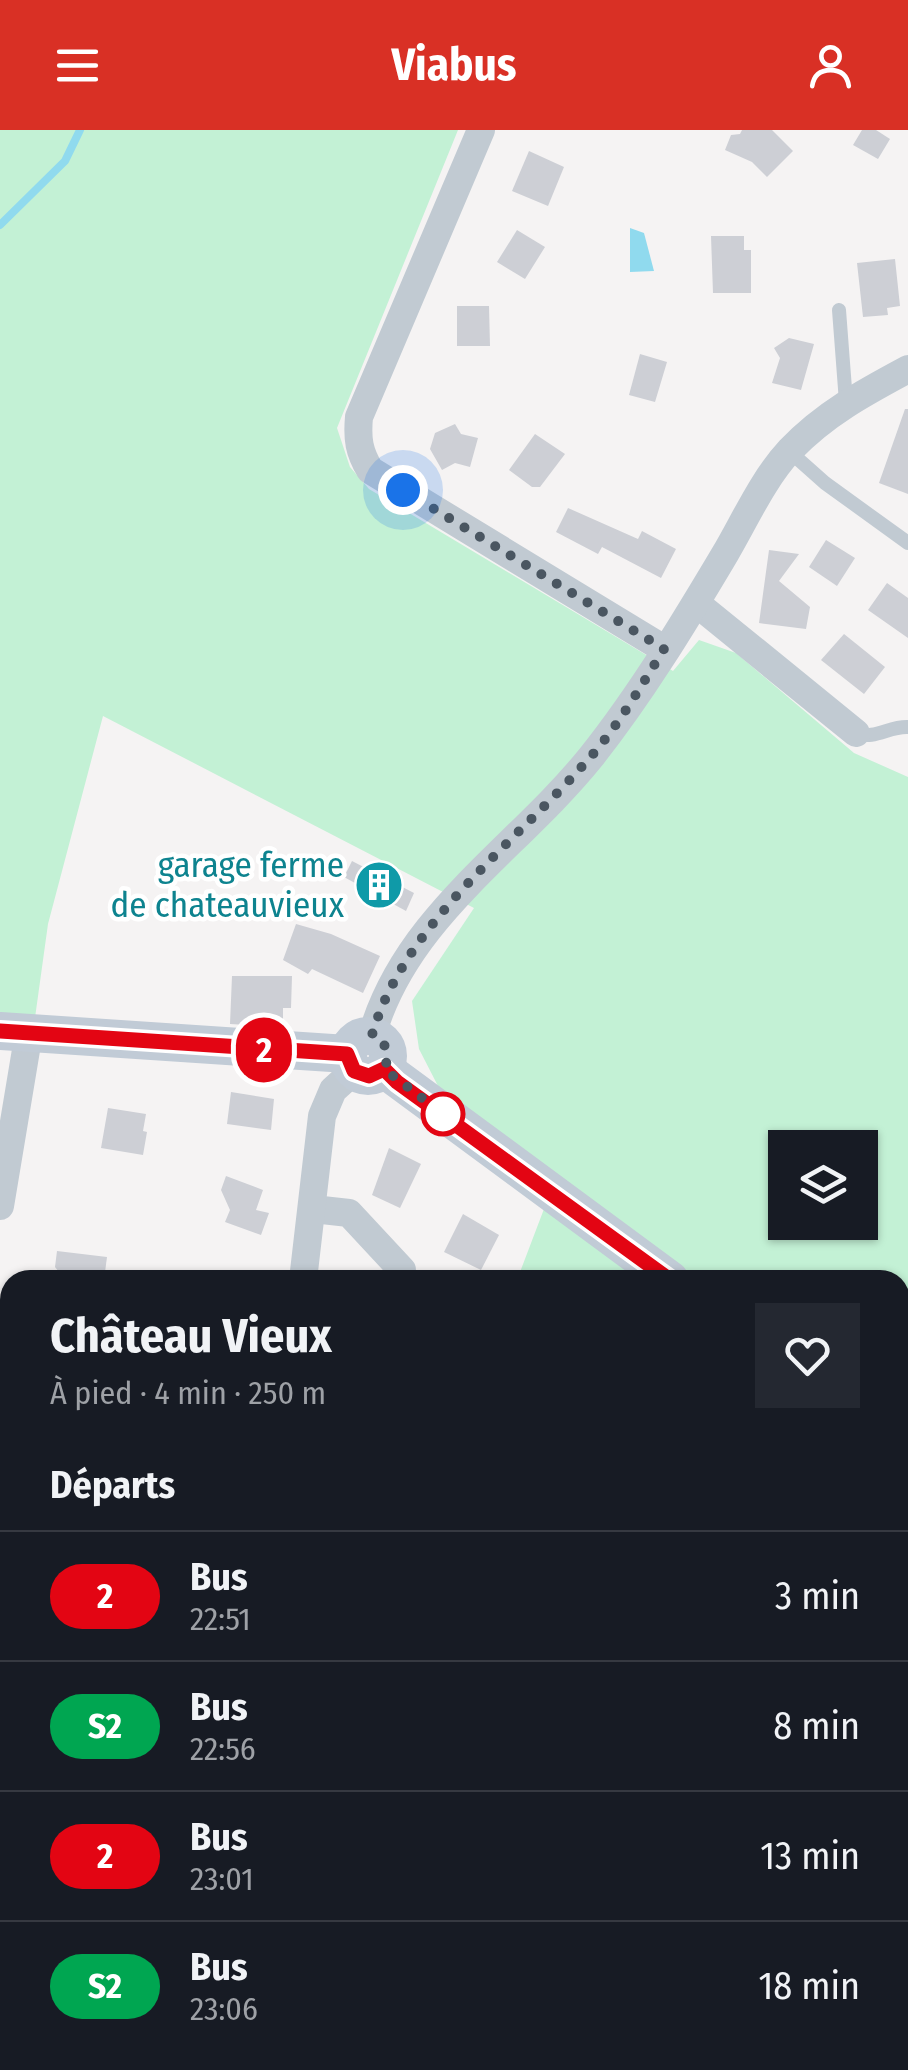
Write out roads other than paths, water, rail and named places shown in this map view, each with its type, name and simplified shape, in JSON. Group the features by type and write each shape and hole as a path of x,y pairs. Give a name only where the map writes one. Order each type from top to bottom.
{"street":[{"path":"481,130 360,417 357,437 361,455 370,470 664,649"},
{"path":"324,1107 333,1090 364,1057 390,991 421,936 590,759 634,699 789,451 846,402 908,369"},
{"path":"696,602 856,733"},
{"path":"0,1206 14,1032 364,1057 656,1270"},
{"path":"303,1053 316,1065 324,1084 304,1270"},
{"path":"313,1209 348,1213 402,1270"}],"lane":[{"path":"839,310 846,402"},
{"path":"789,451 825,483 908,543"},
{"path":"856,733 866,737 895,727 908,727"}],"water":[{"path":"630,228 644,233 654,271 630,272"}],"waterway":[{"path":"0,225 65,161 80,130"}],"place":[{"name":"garage ferme de chateauvieux","path":"379,885"}]}
